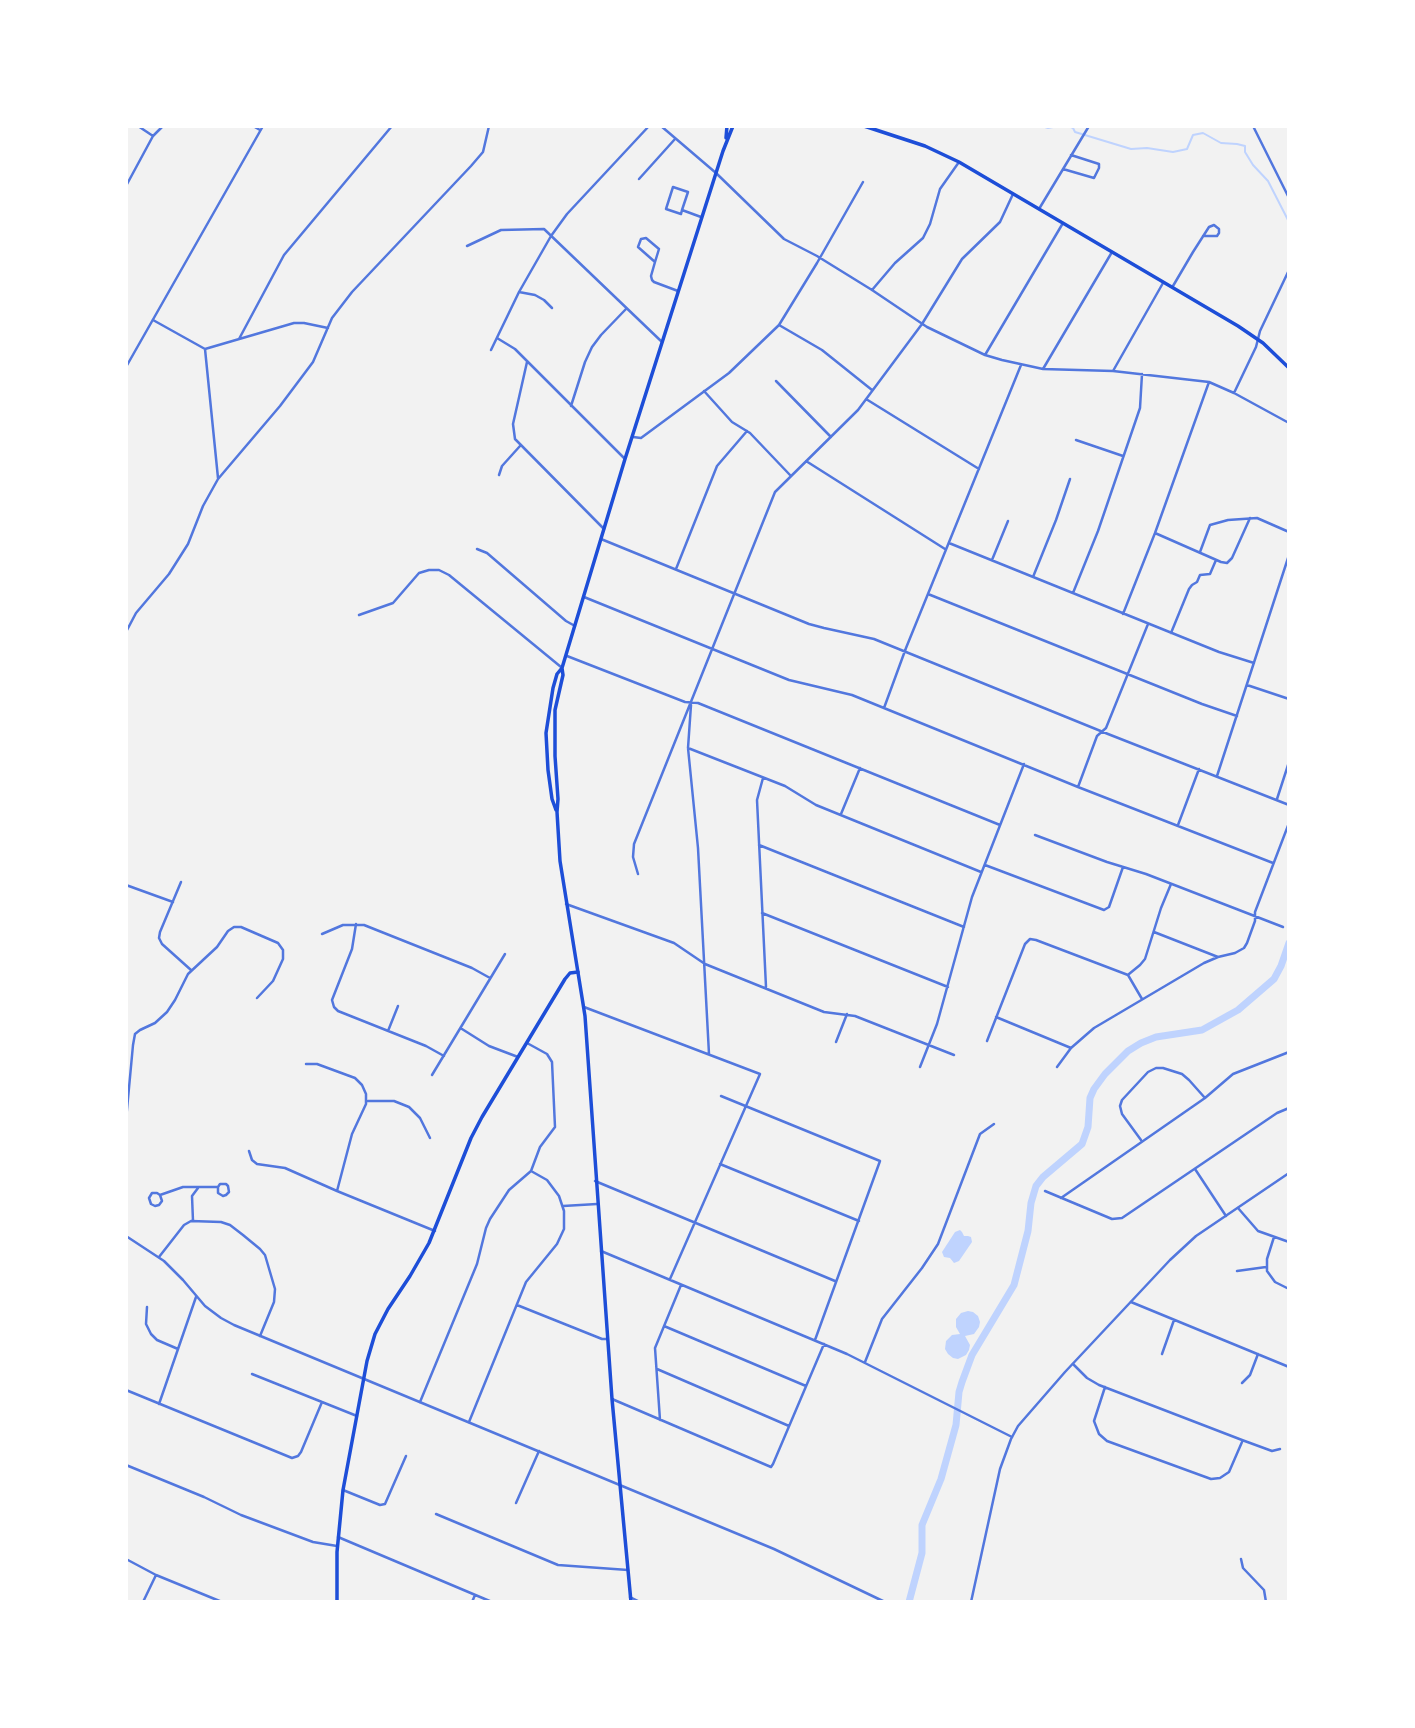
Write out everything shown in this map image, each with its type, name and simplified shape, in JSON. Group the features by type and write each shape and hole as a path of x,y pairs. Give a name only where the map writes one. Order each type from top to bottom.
{"main road":[{"path":"726,140 727,126"},
{"path":"557,812 552,799 546,733 553,688 576,626 625,459 701,217 733,126"},
{"path":"864,126 925,146 959,162 1258,339 1289,368"},
{"path":"562,668 563,675 555,710 560,861 584,1007 607,1339 631,1600"},
{"path":"337,1602 337,1546 343,1490 369,1353 388,1309 420,1260 435,1231 474,1131 565,979 570,973 578,972"}],"street":[{"path":"138,126 153,136"},
{"path":"126,186 153,136 163,126"},
{"path":"253,126 260,131"},
{"path":"126,367 263,126"},
{"path":"239,339 284,255 392,126"},
{"path":"126,632 136,613 169,574 188,544 203,506 218,479 313,362 332,318 352,292 483,152 489,126"},
{"path":"491,350 551,236 567,214 649,126"},
{"path":"661,126 716,173 779,236 820,258 941,335 985,355 1042,369 1113,371 1209,382 1289,423"},
{"path":"1039,209 1089,126"},
{"path":"1253,126 1287,188 1289,198"},
{"path":"639,179 675,139"},
{"path":"1063,169 1094,178 1100,168 1098,163 1071,155"},
{"path":"872,290 895,263 923,238 940,189 959,162"},
{"path":"126,174 130,176"},
{"path":"632,437 641,438 729,373 779,325 863,182"},
{"path":"673,187 688,192 682,210 681,214 666,209 673,187"},
{"path":"638,874 633,857 634,844 775,492 831,438 866,399 922,324 962,259 1000,222 1013,194"},
{"path":"682,210 701,217"},
{"path":"985,355 1063,223"},
{"path":"1172,287 1203,236 1212,225 1217,226 1220,232 1217,236 1203,236"},
{"path":"467,246 508,229 544,229 662,342"},
{"path":"655,262 638,247 641,239 646,238 659,249 651,276 653,281 678,291"},
{"path":"1042,369 1112,252"},
{"path":"1234,393 1289,270"},
{"path":"1113,371 1163,282"},
{"path":"520,292 535,295 552,308"},
{"path":"571,406 592,347 626,309"},
{"path":"153,320 205,349 294,323 328,328"},
{"path":"779,325 822,350 872,390"},
{"path":"497,338 514,349 625,459"},
{"path":"205,349 218,479"},
{"path":"527,362 513,427 515,439 604,529"},
{"path":"884,708 1021,365"},
{"path":"1073,593 1098,531 1140,408 1142,374"},
{"path":"776,381 831,438"},
{"path":"1123,614 1209,382"},
{"path":"704,391 732,422 747,431 790,475"},
{"path":"866,399 979,469"},
{"path":"676,569 717,466 747,431"},
{"path":"1076,440 1123,456"},
{"path":"499,475 502,466 520,446"},
{"path":"806,461 946,550"},
{"path":"1033,577 1070,479"},
{"path":"1155,533 1225,563 1231,560 1250,518"},
{"path":"1200,552 1210,525 1227,520 1257,518 1289,532"},
{"path":"992,560 1007,521"},
{"path":"601,539 817,626 866,637 905,652 1289,805"},
{"path":"949,543 1219,652 1254,663"},
{"path":"477,549 487,553 566,621 576,626"},
{"path":"1217,776 1289,555"},
{"path":"1171,633 1192,585 1200,575 1210,574 1216,560"},
{"path":"359,615 396,600 419,573 439,570 449,575 562,668"},
{"path":"928,594 1237,716"},
{"path":"584,597 795,682 845,692 1273,863"},
{"path":"1078,787 1097,736 1106,728 1148,624"},
{"path":"566,656 685,702 698,703 1000,825"},
{"path":"1247,685 1289,699"},
{"path":"691,703 688,748 698,848 709,1054"},
{"path":"688,748 789,788 813,803 982,872"},
{"path":"1277,800 1289,762"},
{"path":"920,1067 937,1024 982,872 1024,764"},
{"path":"841,815 860,768"},
{"path":"1178,825 1199,769"},
{"path":"763,778 757,797 766,988"},
{"path":"1057,1067 1071,1048 1094,1028 1204,962 1239,951 1246,945 1255,921 1255,912 1289,823"},
{"path":"1035,835 1146,874 1283,928"},
{"path":"759,845 964,927"},
{"path":"985,865 1106,910 1123,867"},
{"path":"181,882 159,940 191,970"},
{"path":"1128,975 1144,961 1171,884"},
{"path":"126,885 173,902"},
{"path":"566,904 677,944 705,964 824,1012 855,1016 954,1055"},
{"path":"762,913 947,987"},
{"path":"356,924 352,949 332,1003 338,1011 426,1046 444,1056"},
{"path":"323,934 339,926 368,926 472,968 490,978"},
{"path":"126,1120 133,1045 137,1032 155,1023 170,1008 191,970 217,947 234,927 242,927 278,943 283,950 283,959 273,981 257,999"},
{"path":"1154,932 1218,957"},
{"path":"987,1041 1024,944 1030,939 1128,975 1142,999"},
{"path":"432,1075 505,954"},
{"path":"388,1031 398,1006"},
{"path":"584,1007 760,1074 670,1280"},
{"path":"836,1042 847,1014"},
{"path":"996,1017 1071,1048"},
{"path":"460,1028 489,1046 518,1057"},
{"path":"420,1402 477,1264 486,1228 509,1190 531,1171 540,1147 553,1131 556,1121 552,1062 547,1055 527,1043"},
{"path":"126,1046 133,1045"},
{"path":"1061,1198 1205,1098 1233,1074 1289,1052"},
{"path":"306,1064 317,1064 355,1078 364,1088 366,1101 352,1134 337,1191"},
{"path":"1142,1142 1122,1114 1120,1106 1148,1072 1163,1068 1182,1074 1205,1098"},
{"path":"721,1096 880,1161 815,1340"},
{"path":"366,1101 394,1101 410,1107 420,1118 430,1138"},
{"path":"1045,1191 1109,1217 1125,1217 1277,1113 1289,1108"},
{"path":"864,1362 885,1314 938,1244 980,1134 994,1124"},
{"path":"249,1151 252,1160 257,1164 285,1168 435,1231"},
{"path":"720,1164 859,1221"},
{"path":"1195,1169 1226,1216"},
{"path":"469,1422 528,1278 557,1244 565,1224 559,1196 550,1183 531,1171"},
{"path":"971,1602 996,1482 1012,1437 1029,1413 1170,1259 1196,1236 1289,1172"},
{"path":"596,1181 836,1281"},
{"path":"183,1187 192,1196"},
{"path":"160,1195 183,1187 218,1187"},
{"path":"193,1221 192,1196 199,1187"},
{"path":"563,1206 597,1203"},
{"path":"1238,1208 1255,1229 1289,1242"},
{"path":"159,1257 184,1225 193,1221 225,1223 258,1247 265,1255 275,1294 260,1336"},
{"path":"126,1237 159,1257 196,1297 221,1318 774,1549 885,1602"},
{"path":"1274,1237 1266,1267 1272,1280 1289,1289"},
{"path":"601,1251 864,1362 1012,1437"},
{"path":"1237,1271 1266,1267"},
{"path":"660,1420 655,1348 681,1285"},
{"path":"159,1404 196,1297"},
{"path":"1131,1302 1289,1367"},
{"path":"517,1305 607,1339"},
{"path":"147,1307 146,1324 150,1334 178,1349"},
{"path":"1162,1354 1174,1320"},
{"path":"664,1326 806,1386"},
{"path":"612,1399 771,1467 824,1344"},
{"path":"1242,1383 1250,1375 1258,1354"},
{"path":"1073,1364 1092,1381 1105,1387 1272,1451 1280,1449"},
{"path":"657,1369 789,1426"},
{"path":"252,1374 357,1416"},
{"path":"1105,1387 1095,1424 1101,1437 1119,1446 1211,1479 1220,1478 1229,1472 1242,1440"},
{"path":"126,1390 292,1458 301,1452 322,1402"},
{"path":"516,1503 539,1451"},
{"path":"343,1490 384,1505 406,1456"},
{"path":"126,1465 204,1497 241,1516 313,1542 337,1546"},
{"path":"436,1514 558,1565 628,1570"},
{"path":"338,1537 492,1602"},
{"path":"126,1559 156,1575 222,1602"},
{"path":"1241,1559 1243,1568 1263,1588 1266,1602"},
{"path":"143,1602 156,1575"},
{"path":"472,1602 475,1595"},
{"path":"631,1600 640,1602"}],"water":[{"path":"960,1230 964,1236 971,1237 972,1242 959,1261 954,1263 950,1258 944,1257 942,1252 955,1232"},
{"path":"968,1311 978,1316 979,1327 974,1334 965,1336 970,1345 966,1355 953,1358 945,1349 946,1341 952,1335 960,1334 956,1319 961,1313"}],"waterway":[{"path":"1042,126 1058,126"},
{"path":"1069,126 1075,132 1131,149 1147,148 1173,152 1187,149 1193,135 1203,133 1221,143 1245,146 1245,152 1268,181 1289,222"},
{"path":"909,1602 922,1553 922,1525 941,1479 956,1425 962,1382 972,1355 1014,1285 1036,1186 1082,1144 1088,1127 1090,1098 1094,1089 1128,1051 1156,1037 1202,1030 1238,1010 1274,979 1289,943"}]}
